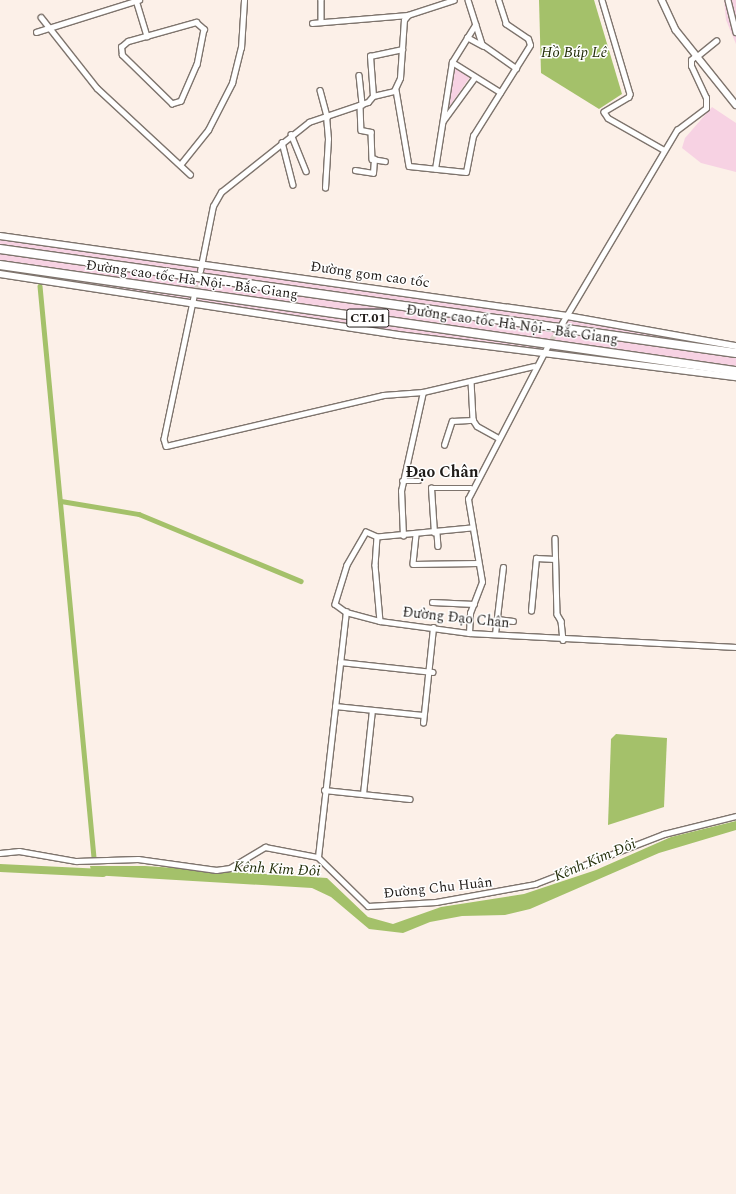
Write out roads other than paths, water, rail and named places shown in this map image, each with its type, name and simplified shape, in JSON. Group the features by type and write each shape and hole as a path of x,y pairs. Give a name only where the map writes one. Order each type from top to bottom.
{"highway":[{"name":"Đường cao tốc Hà Nội - Bắc Giang","path":"0,250 736,353"},
{"name":"Đường cao tốc Hà Nội - Bắc Giang","path":"0,265 736,371"}],"main road":[{"name":"Đường gom cao tốc","path":"0,236 201,263 567,316 736,346"},
{"path":"0,274 193,305 543,354 736,377"}],"street":[{"path":"36,32 137,0 147,36"},
{"path":"180,165 208,130 232,83 242,42 244,0"},
{"path":"321,0 321,22"},
{"path":"312,23 408,15 438,2 454,0"},
{"path":"468,0 475,25 486,48"},
{"path":"408,15 404,20 402,49 396,90 409,166 466,172 473,136 516,68 530,42 506,24 498,0"},
{"path":"602,0 630,94 629,97 604,112 608,118 664,150"},
{"path":"664,0 676,30 736,105"},
{"path":"728,0 736,32"},
{"path":"41,17 48,28 97,88 190,174"},
{"path":"196,22 204,27 197,64 178,104 169,103 121,53 123,44 147,36 196,22"},
{"path":"435,169 452,62 475,25"},
{"path":"467,37 516,68"},
{"path":"560,325 567,316 664,150 682,125 706,108 707,104 692,71 690,60 716,41"},
{"path":"372,96 370,56 402,49"},
{"path":"452,62 500,92"},
{"path":"355,170 373,173 374,159 371,132 361,130 359,75"},
{"path":"442,122 475,77"},
{"path":"320,90 326,118 328,139 325,188"},
{"path":"200,271 216,199 291,134 309,122 326,118 361,105 372,96 396,90"},
{"path":"291,134 306,171"},
{"path":"282,142 293,185"},
{"path":"374,159 385,161"},
{"path":"194,297 164,439 166,446 383,395 423,392 534,366"},
{"path":"469,632 474,604 482,582 467,507 471,488 499,438 534,366 547,347"},
{"path":"472,381 473,420 477,426 499,438"},
{"path":"403,536 402,481 423,392"},
{"path":"444,445 452,421 473,420"},
{"path":"402,481 419,481"},
{"path":"438,546 435,533 431,488 471,488"},
{"path":"0,853 19,852 76,861 138,859 216,870 230,868 265,847 318,857 324,790 346,612 336,604 347,565 366,532 377,537 416,535 471,528"},
{"path":"416,535 413,564 478,563"},
{"path":"377,537 375,565 380,621"},
{"path":"555,538 557,614 561,621 563,640"},
{"path":"531,611 536,558 555,559"},
{"path":"495,634 503,567"},
{"path":"432,602 474,604"},
{"name":"Đường Đạo Chân","path":"346,612 380,621 469,632 563,640 736,647"},
{"path":"497,619 513,621"},
{"path":"423,722 430,672 433,628"},
{"path":"340,662 430,672"},
{"path":"335,706 423,716"},
{"path":"363,794 372,710"},
{"path":"324,790 410,800"},
{"name":"Đường Chu Huân","path":"318,857 368,906 436,902 536,884 664,834 736,816"}],"water":[{"name":"Hồ Búp Lê","path":"539,0 594,0 622,94 599,109 541,73"},
{"path":"616,734 667,738 664,807 608,825 611,739"},
{"path":"736,821 736,830 659,853 530,909 505,915 462,916 430,922 403,933 369,929 331,897 312,888 92,875 90,866 145,866 327,878 368,917 393,924 441,907 524,894 596,870 671,837"}],"waterway":[{"path":"40,286 94,857"},
{"path":"61,501 139,514 301,581"},
{"name":"Kênh Kim Đôi","path":"0,868 103,873"}],"tunnel":[{"path":"195,295 199,276"},
{"path":"548,345 559,328"}],"district":[{"name":"Đạo Chân","path":"442,472"}]}
